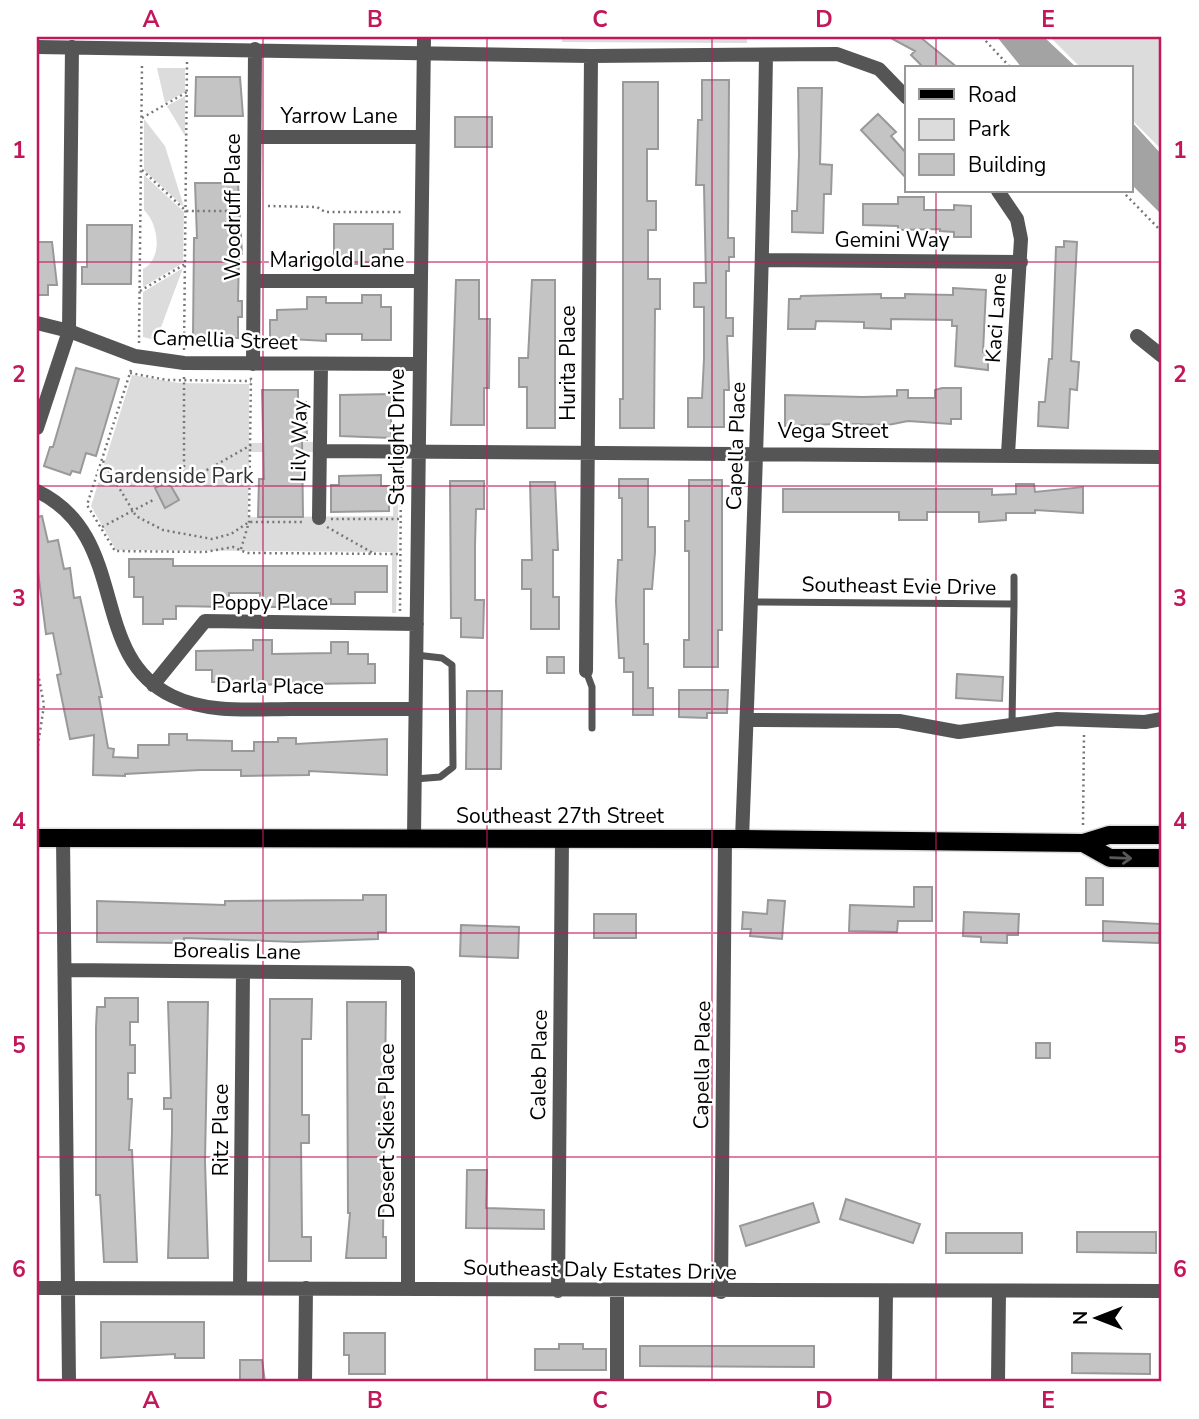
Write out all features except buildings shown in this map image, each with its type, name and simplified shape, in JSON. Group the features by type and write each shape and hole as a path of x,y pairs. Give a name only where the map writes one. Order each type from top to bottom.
{"main road":[{"name":"Southeast 27th Street","path":"37,838 414,837 1083,843 1109,835 1162,835"},
{"name":"Southeast 27th Street","path":"1083,843 1110,858 1162,858"}],"street":[{"path":"37,47 256,49 424,44 591,56 837,54 879,69 905,95"},
{"name":"Starlight Drive","path":"414,837 424,44"},
{"path":"37,428 69,331 72,47"},
{"name":"Woodruff Place","path":"253,364 256,49"},
{"name":"Capella Place","path":"721,1292 734,839 747,720 749,602 758,452 766,55"},
{"name":"Hurita Place","path":"586,671 591,56"},
{"name":"Yarrow Lane","path":"255,137 422,137"},
{"name":"Kaci Lane","path":"999,192 1017,219 1021,239 1008,454"},
{"name":"Gemini Way","path":"763,261 1020,262"},
{"name":"Marigold Lane","path":"254,281 420,281"},
{"name":"Camellia Street","path":"37,323 69,331 135,356 184,363 418,365"},
{"path":"1137,336 1162,356"},
{"name":"Lily Way","path":"317,520 321,365"},
{"name":"Vega Street","path":"320,451 758,452 1162,457"},
{"name":"Darla Place","path":"37,491 62,506 88,537 98,557 119,634 138,668 153,685 171,696 212,708 415,709"},
{"name":"Poppy Place","path":"153,685 205,621 416,624"},
{"path":"747,720 899,721 959,732 1013,723 1084,720 1146,722 1162,719"},
{"path":"63,838 69,1382"},
{"name":"Caleb Place","path":"558,1291 562,839"},
{"name":"Borealis Lane","path":"65,970 408,973"},
{"name":"Ritz Place","path":"240,1288 243,973"},
{"name":"Desert Skies Place","path":"408,973 408,1289"},
{"name":"Southeast Daly Estates Drive","path":"37,1288 617,1292 1162,1291"},
{"path":"305,1382 306,1288"},
{"path":"617,1292 617,1382"},
{"path":"885,1382 886,1292"},
{"path":"998,1382 999,1292"}],"lane":[{"path":"1014,577 1014,604"},
{"name":"Southeast Evie Drive","path":"749,602 1014,604 1013,723"},
{"path":"415,779 440,777 453,767 452,665 442,658 416,655"},
{"path":"586,671 592,687 592,728"}],"path":[{"path":"982,37 1009,66"},
{"path":"141,48 140,337 87,505 116,551 205,552 233,547 247,553 400,554"},
{"path":"187,48 184,483 251,446"},
{"path":"142,118 187,92"},
{"path":"1123,192 1162,232"},
{"path":"141,291 185,264"},
{"path":"241,550 249,522 253,364"},
{"path":"130,373 184,381 251,381"},
{"path":"400,625 401,451"},
{"path":"103,461 133,511 144,523 195,538 212,539 231,534 249,522 400,519 418,521"},
{"path":"88,537 155,499"},
{"path":"317,520 375,554"},
{"path":"37,668 44,705 37,752"},
{"path":"1083,843 1084,720"}],"green space":[{"path":"562,37 747,37 747,43 562,42"},
{"path":"1050,37 1162,37 1162,150 1132,120 1132,66 1079,66"},
{"path":"157,68 185,68 185,92 165,103"},
{"path":"185,96 185,136 167,106"},
{"path":"144,119 165,146 184,207 144,170"},
{"path":"144,175 184,212 183,263 143,287 143,269 154,257 157,240 153,223 144,210"},
{"path":"183,268 157,338 155,340 143,337 143,292"},
{"name":"Gardenside Park","path":"132,375 179,383 249,384 249,443 313,442 313,452 249,452 248,517 393,516 394,466 399,466 396,613 392,613 392,552 116,550 91,506"}],"shaded area":[{"path":"997,37 1044,37 1075,66 1020,66"},
{"path":"1132,122 1162,155 1162,215 1132,185"}]}
